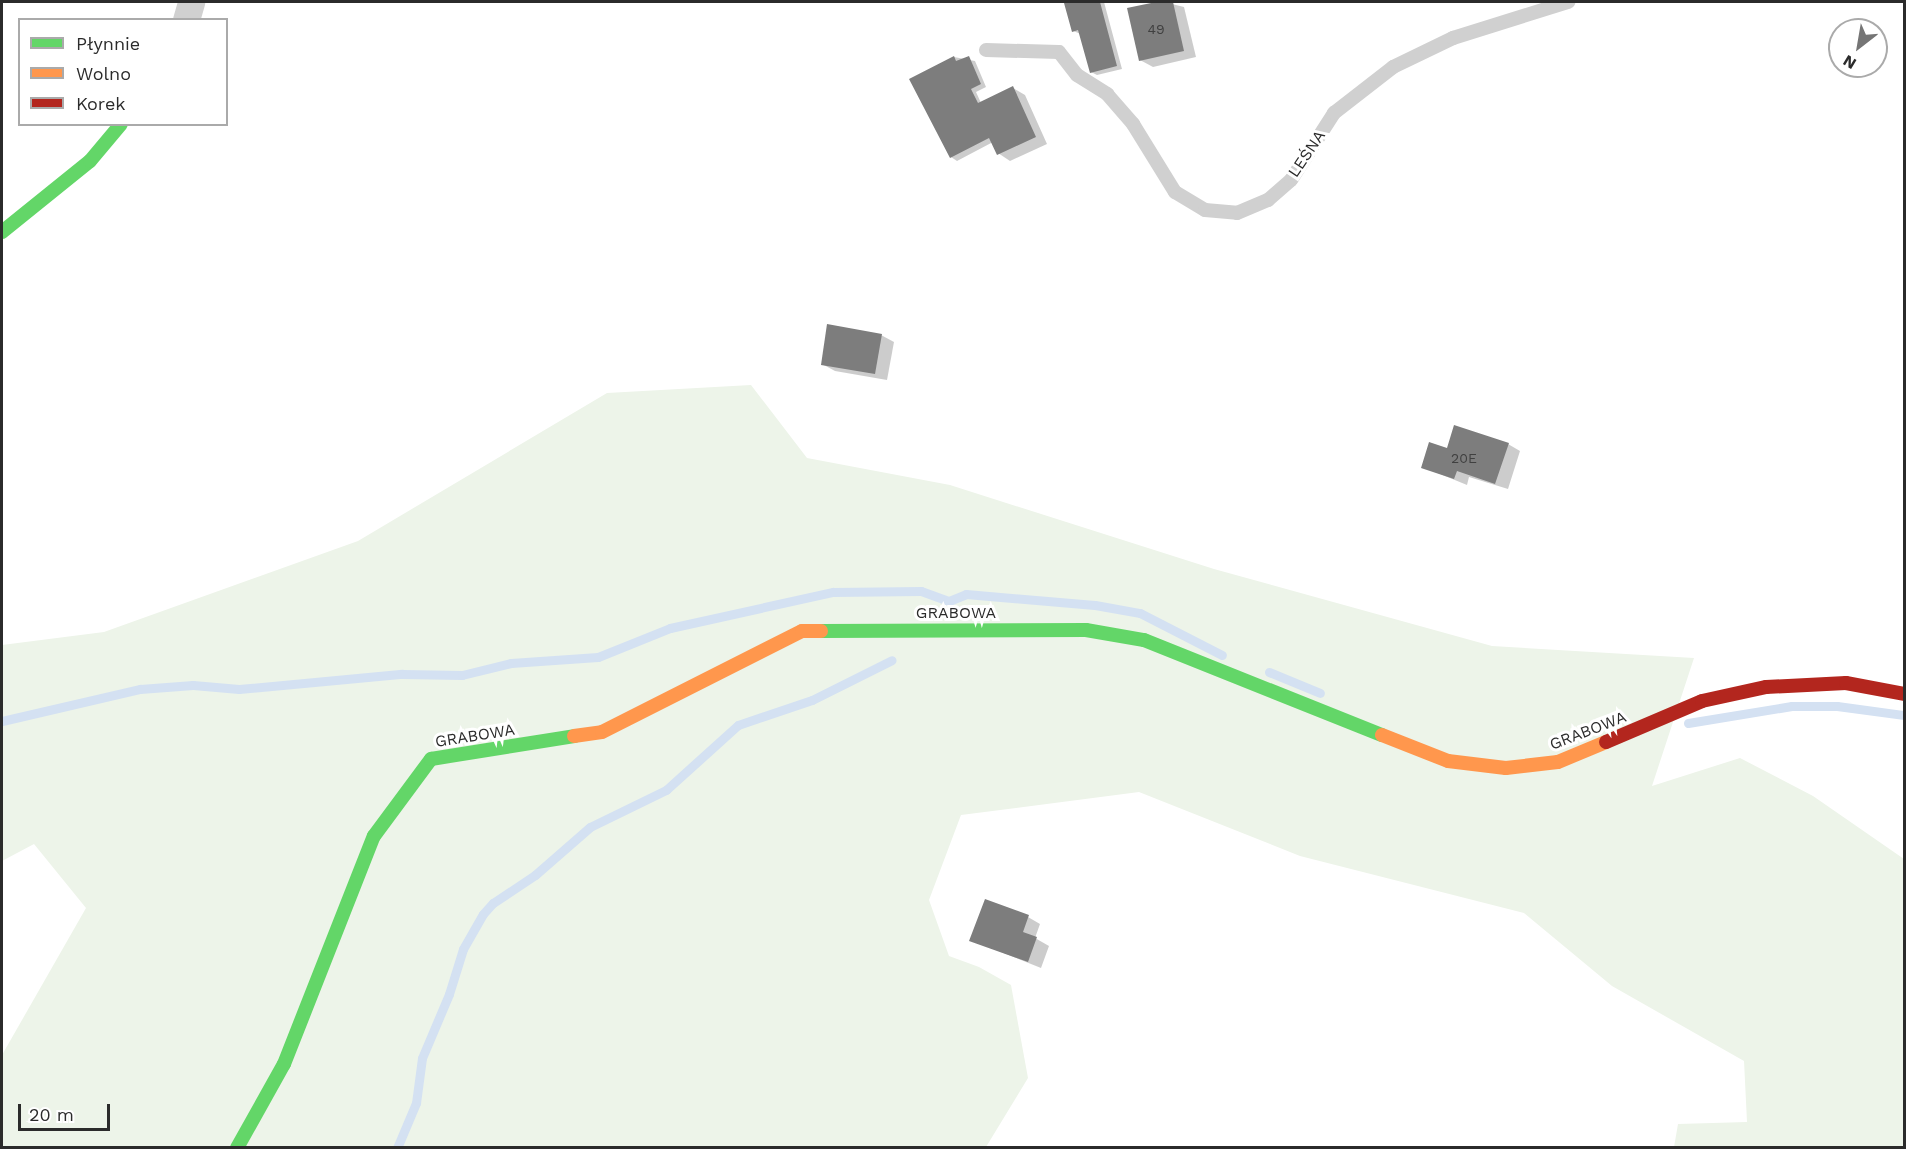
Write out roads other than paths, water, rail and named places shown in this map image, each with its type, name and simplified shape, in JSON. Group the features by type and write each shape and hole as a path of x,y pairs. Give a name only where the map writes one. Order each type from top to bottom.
{"street":[{"path":"187,18 191,2"},
{"path":"2,232 90,161 119,126"},
{"name":"GRABOWA","path":"237,1148 284,1064 374,836 431,759 602,732 802,631 1086,630 1144,640 1448,761 1506,768 1558,762 1702,702 1766,687 1846,683 1905,694"}],"lane":[{"name":"LEŚNA","path":"986,50 1059,52 1077,75 1107,94 1133,124 1175,192 1205,210 1237,213 1268,200 1291,180 1334,112 1393,67 1453,38 1568,2"}],"waterway":[{"path":"2,721 140,689 193,685 239,689 402,674 462,675 511,663 598,657 670,628 833,592 921,591 949,601 966,594 1095,605 1140,613 1222,655"},
{"path":"397,1148 416,1103 422,1058 449,994 463,949 483,914 493,903 535,875 590,827 666,790 738,725 812,700 892,660"},
{"path":"1269,672 1320,693"},
{"path":"1688,723 1792,706 1837,706 1904,715"}]}
